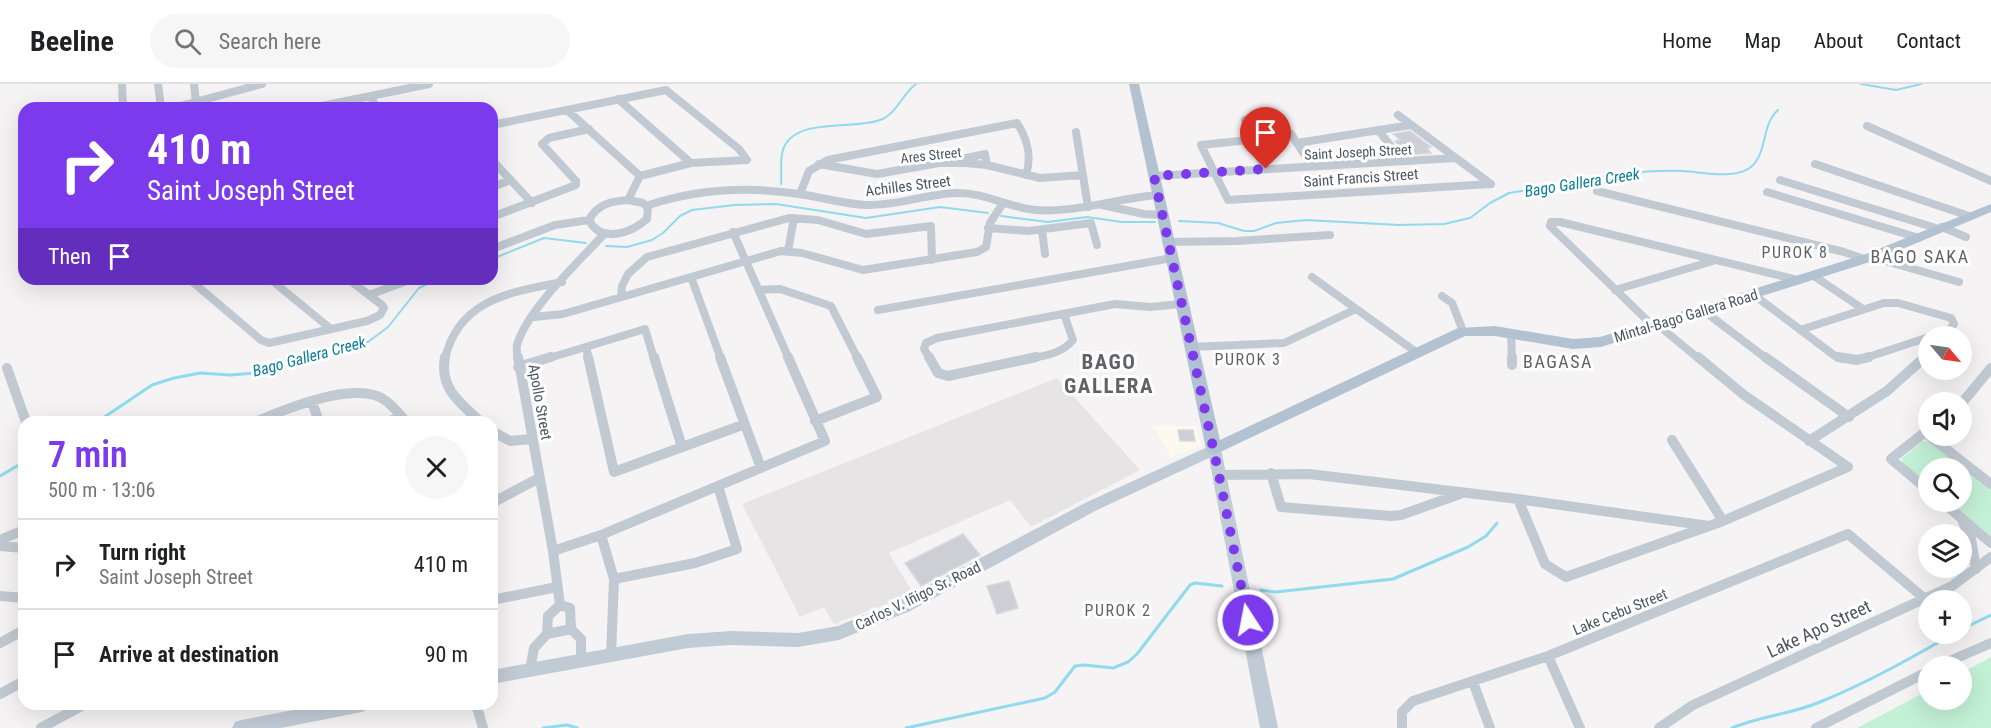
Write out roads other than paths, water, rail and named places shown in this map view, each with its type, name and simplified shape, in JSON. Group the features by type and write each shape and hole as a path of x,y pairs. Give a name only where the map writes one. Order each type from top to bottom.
{"main road":[{"path":"1134,84 1214,449 1269,728"},
{"name":"Mintal-Bago Gallera Road","path":"1214,449 1463,331 1484,330 1560,343 1601,342 1801,281 1867,258 1991,208"},
{"name":"Carlos V. Iñigo Sr. Road","path":"498,676 710,639 798,640 821,637 858,626 904,606 1092,506 1214,449"},
{"path":"241,728 332,710"}],"street":[{"path":"122,84 123,102"},
{"path":"158,84 160,102"},
{"path":"194,84 196,102"},
{"path":"229,84 230,93"},
{"path":"199,102 262,84"},
{"path":"378,84 384,94"},
{"path":"342,102 429,84"},
{"path":"498,124 666,90 739,149 747,160 691,163 640,176 628,200"},
{"path":"371,96 374,102"},
{"path":"618,99 691,163"},
{"path":"567,110 640,176"},
{"path":"1398,115 1456,158"},
{"path":"1215,172 1201,145 1249,140 1254,134 1245,120"},
{"path":"800,194 807,176 818,164 837,158 1017,123 1029,144 1030,157 1026,175"},
{"path":"1297,143 1411,125"},
{"path":"1867,126 1991,181"},
{"path":"498,215 569,189 577,183 543,146 543,142 549,138 589,129"},
{"path":"1378,130 1403,161"},
{"path":"1076,132 1088,207"},
{"path":"1291,134 1312,166"},
{"path":"1249,140 1266,169"},
{"name":"Saint Joseph Street","path":"1154,176 1456,158"},
{"name":"Saint Francis Street","path":"1215,172 1228,200 1491,184 1456,158"},
{"name":"Ares Street","path":"818,164 880,174 953,162 987,165 1046,179 1083,175"},
{"path":"1815,164 1969,216"},
{"path":"498,166 532,203"},
{"path":"498,185 511,180"},
{"path":"1780,180 1966,237"},
{"name":"Achilles Street","path":"646,206 675,196 699,192 773,191 873,205 966,193 1035,210 1088,207 1158,195"},
{"path":"1597,191 1959,282"},
{"path":"1767,192 1918,238"},
{"path":"628,200 646,206 649,215 641,225 624,233 605,233 592,227 590,220 592,213 610,202 628,200"},
{"path":"1130,200 1131,210"},
{"path":"534,316 562,314 788,251 863,270 932,260 984,249 992,218 1003,203"},
{"name":"Achilles Street","path":"1102,205 1162,215"},
{"path":"621,297 622,283 643,259 775,220 794,218 818,220 866,234 931,226 932,260"},
{"path":"788,251 794,218"},
{"path":"498,247 555,225 590,220"},
{"path":"1518,499 1545,564 1550,569 1566,576 1574,576 1723,521 1848,467 1744,395 1656,325 1615,290 1550,226 1551,222 1560,222 1801,281"},
{"path":"988,228 1042,230 1091,223 1098,246"},
{"path":"1042,230 1046,254"},
{"path":"553,551 602,535 825,441 733,232"},
{"name":"Apollo Street","path":"581,660 581,639 571,629 571,611 567,606 560,605 553,551 516,347 534,316 605,233"},
{"path":"1168,242 1236,241 1330,235"},
{"path":"878,309 1172,258"},
{"path":"1615,290 1713,261"},
{"path":"1814,276 1863,309"},
{"path":"690,277 761,468"},
{"path":"1312,277 1416,352"},
{"path":"476,416 447,387 445,367 453,336 469,314 486,302 562,282"},
{"path":"196,285 261,340 269,343 367,321 383,311 382,305 356,285"},
{"path":"277,285 331,329"},
{"path":"369,295 396,285"},
{"path":"759,290 780,289 831,306 877,397 815,421"},
{"path":"1754,295 1835,356 1852,362 1918,339"},
{"path":"1442,296 1452,303 1463,331"},
{"path":"1800,330 1863,309 1890,303 1947,316 1954,324 1952,326"},
{"path":"1064,314 1072,340 1065,349 1056,352 948,376 938,373 924,349 926,343 937,338 1115,304 1150,307 1181,304"},
{"path":"1191,347 1284,343 1356,309"},
{"path":"1704,311 1789,375 1850,417"},
{"path":"518,367 645,329 682,447"},
{"path":"1511,334 1512,365"},
{"path":"586,347 614,472 745,424"},
{"path":"1809,441 1850,417 1900,381 1918,364"},
{"path":"7,368 24,416"},
{"path":"1972,394 1987,381 1991,368"},
{"path":"271,416 283,409 312,402 368,393 384,400 401,416"},
{"path":"312,402 317,416"},
{"path":"498,434 510,441 531,439"},
{"path":"1918,437 1891,459 1918,482"},
{"path":"1672,440 1723,521"},
{"path":"1946,446 1991,484"},
{"path":"1271,473 1281,507 1391,516 1401,515 1463,493"},
{"path":"1219,475 1309,474 1518,499 1709,526"},
{"path":"498,500 539,477"},
{"path":"614,579 695,563 737,549 718,486"},
{"path":"1953,512 1991,543"},
{"path":"1960,518 1971,539 1976,569"},
{"path":"0,540 18,532"},
{"name":"Lake Cebu Street","path":"1401,728 1401,710 1413,701 1548,656 1848,534 1918,594"},
{"path":"602,535 614,579 611,655"},
{"path":"0,546 18,548"},
{"name":"Lake Apo Street","path":"1942,590 1961,580 1991,557"},
{"path":"498,599 557,587"},
{"path":"0,596 18,598"},
{"name":"Lake Apo Street","path":"1659,728 1693,705 1918,602"},
{"path":"530,670 534,648 546,634 548,616 560,605"},
{"path":"546,634 571,629"},
{"path":"0,643 18,633"},
{"path":"1961,656 1991,643"},
{"path":"1548,656 1580,728"},
{"path":"1816,728 1918,677"},
{"path":"1473,682 1490,728"},
{"path":"0,694 18,684"},
{"path":"41,728 74,710"},
{"path":"478,710 483,728"}],"waterway":[{"path":"781,184 782,151 791,138 814,128 880,120 891,113 916,84"},
{"name":"Bago Gallera Creek","path":"1861,84 1896,90 1921,84"},
{"name":"Bago Gallera Creek","path":"1179,221 1218,223 1244,231 1254,231 1276,223 1306,220 1399,225 1444,224 1470,218 1490,203 1509,193 1641,172 1736,173 1751,167 1756,161 1769,123 1778,110"},
{"name":"Bago Gallera Creek","path":"606,246 627,247 652,240 663,233 680,216 692,210 735,205 776,204 866,218 940,207 988,213"},
{"name":"Bago Gallera Creek","path":"1001,216 1048,222 1087,217 1122,222 1155,222"},
{"name":"Bago Gallera Creek","path":"498,257 544,238 586,243"},
{"name":"Bago Gallera Creek","path":"308,359 368,342 388,327 419,288 425,285"},
{"name":"Bago Gallera Creek","path":"106,416 152,385 174,378 200,373 230,375 257,373 314,357"},
{"name":"Bago Gallera Creek","path":"0,476 18,466"},
{"path":"1261,590 1276,592 1393,579 1468,547 1486,536 1497,523"},
{"path":"906,728 1045,698 1055,692 1075,666 1113,668 1128,662 1137,654 1190,585 1195,583 1222,586"},
{"path":"1972,624 1991,615"},
{"path":"1732,728 1809,706 1837,695 1935,644"},
{"path":"543,728 567,725 577,728"}],"district":[{"name":"PUROK 8","path":"1795,252"},
{"name":"BAGO SAKA","path":"1920,257"},
{"name":"PUROK 3","path":"1248,359"},
{"name":"BAGASA","path":"1558,362"},
{"name":"BAGO GALLERA","path":"1109,374"},
{"name":"PUROK 2","path":"1118,610"}]}
